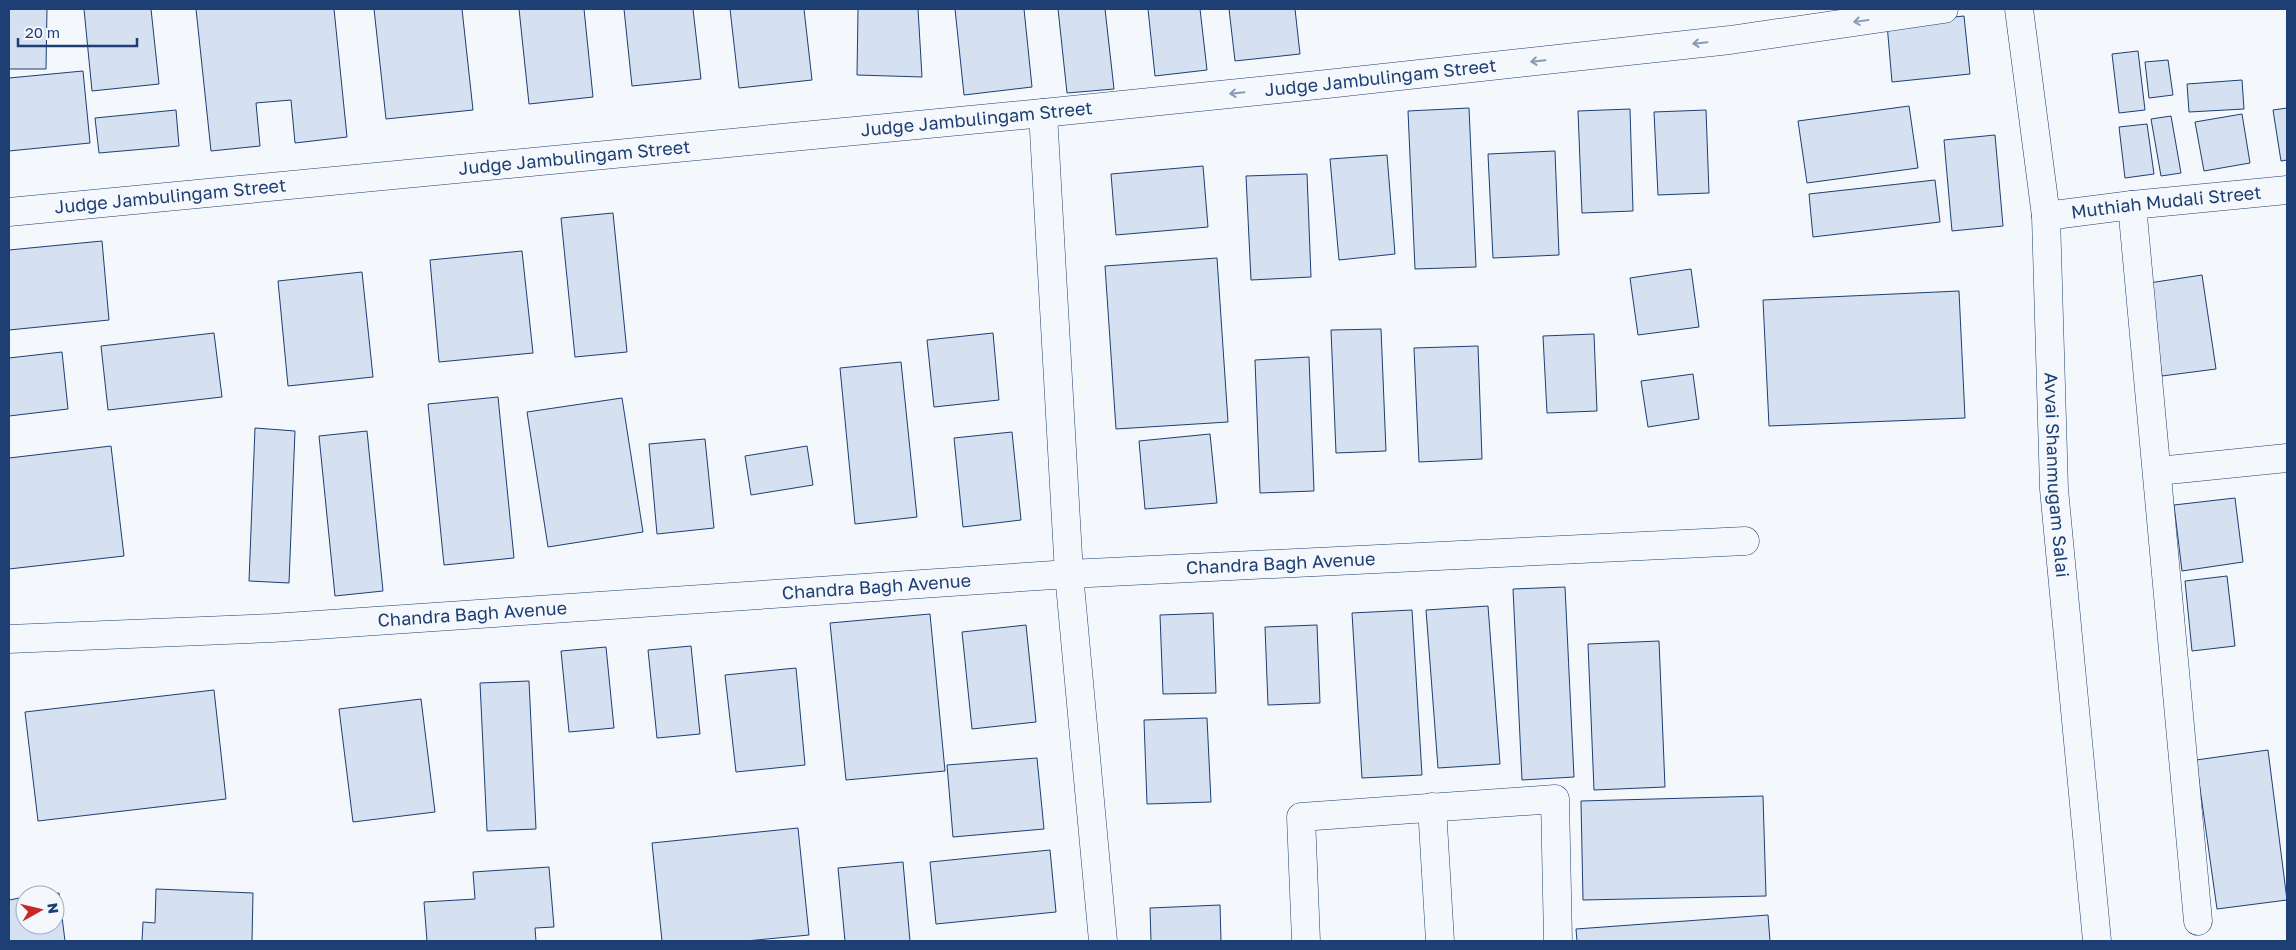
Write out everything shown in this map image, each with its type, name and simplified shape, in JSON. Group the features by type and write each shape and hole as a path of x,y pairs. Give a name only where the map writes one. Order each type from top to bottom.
{"street":[{"name":"Judge Jambulingam Street","path":"9,212 1043,113 1730,40 1944,9"},
{"name":"Avvai Shanmugam Salai","path":"2019,9 2046,216 2054,489 2097,941"},
{"path":"1043,113 1069,574 1103,941"},
{"name":"Muthiah Mudali Street","path":"2046,216 2132,205 2287,190"},
{"path":"2132,205 2198,921"},
{"path":"2158,471 2287,458"},
{"name":"Chandra Bagh Avenue","path":"9,639 272,628 1069,574 1744,541"},
{"path":"1306,941 1301,817 1555,799 1558,941"},
{"path":"1432,808 1440,941"}],"building":[{"path":"9,9 47,9 46,69 9,69"},
{"path":"84,9 151,9 159,84 92,91"},
{"path":"196,9 334,9 347,137 295,143 291,100 256,103 260,146 211,151"},
{"path":"374,9 462,9 473,110 386,119"},
{"path":"519,9 584,9 593,97 529,104"},
{"path":"624,9 693,9 701,79 632,86"},
{"path":"730,9 804,9 812,80 739,88"},
{"path":"858,9 918,9 922,77 857,75"},
{"path":"955,9 1024,9 1032,87 964,95"},
{"path":"1058,9 1105,9 1114,89 1067,93"},
{"path":"1148,9 1200,9 1207,70 1155,76"},
{"path":"1229,9 1295,9 1300,54 1235,61"},
{"path":"1964,16 1970,74 1892,82 1887,24"},
{"path":"2138,51 2145,110 2119,113 2112,54"},
{"path":"2168,60 2173,95 2149,98 2145,62"},
{"path":"83,71 90,143 9,151 9,78"},
{"path":"2242,80 2244,109 2189,112 2187,84"},
{"path":"1909,106 1918,168 1807,183 1798,121"},
{"path":"1469,108 1476,267 1415,269 1408,111"},
{"path":"2287,108 2287,160 2281,161 2273,110"},
{"path":"1630,109 1633,211 1582,213 1578,111"},
{"path":"176,110 179,146 99,153 95,118"},
{"path":"1706,110 1709,193 1658,195 1654,112"},
{"path":"2242,114 2250,163 2204,171 2195,122"},
{"path":"2171,116 2181,173 2161,176 2151,119"},
{"path":"2147,124 2154,174 2125,178 2119,127"},
{"path":"1995,135 2003,226 1952,231 1944,140"},
{"path":"1555,151 1559,255 1493,258 1488,154"},
{"path":"1387,155 1395,254 1339,260 1330,159"},
{"path":"1203,166 1208,227 1116,235 1111,174"},
{"path":"1307,174 1311,277 1251,280 1246,176"},
{"path":"1935,180 1940,222 1813,237 1809,194"},
{"path":"613,213 627,352 575,357 561,218"},
{"path":"102,241 109,320 9,330 9,250"},
{"path":"522,251 533,353 439,362 430,260"},
{"path":"1217,258 1228,422 1116,429 1105,266"},
{"path":"1691,269 1699,327 1638,335 1630,278"},
{"path":"362,272 373,377 288,386 278,281"},
{"path":"2202,275 2216,369 2162,376 2149,283"},
{"path":"1959,291 1965,418 1769,426 1763,300"},
{"path":"1381,329 1386,451 1336,453 1331,330"},
{"path":"214,333 222,397 108,410 101,346"},
{"path":"993,333 999,400 934,407 927,340"},
{"path":"1594,334 1597,411 1547,413 1543,336"},
{"path":"1478,346 1482,459 1419,462 1414,348"},
{"path":"62,352 68,409 9,416 9,358"},
{"path":"1309,357 1314,491 1260,493 1255,360"},
{"path":"901,362 917,517 855,524 840,368"},
{"path":"1693,374 1699,419 1648,427 1641,381"},
{"path":"498,397 514,558 444,565 428,404"},
{"path":"622,398 643,532 548,547 527,412"},
{"path":"255,428 295,431 289,583 249,581"},
{"path":"367,431 383,591 335,596 319,436"},
{"path":"1012,432 1021,520 963,527 954,438"},
{"path":"1210,434 1217,503 1145,509 1139,441"},
{"path":"705,439 714,528 657,534 649,444"},
{"path":"111,446 124,556 9,569 9,458"},
{"path":"807,446 813,485 751,495 745,456"},
{"path":"2235,498 2243,562 2182,571 2174,505"},
{"path":"2227,576 2235,646 2192,651 2185,581"},
{"path":"1565,587 1574,777 1522,780 1513,589"},
{"path":"1488,606 1500,764 1438,768 1426,610"},
{"path":"1412,610 1422,775 1362,778 1352,613"},
{"path":"1213,613 1216,693 1163,694 1160,615"},
{"path":"930,614 945,771 846,780 830,623"},
{"path":"1026,625 1036,722 972,729 962,632"},
{"path":"1317,625 1320,703 1268,705 1265,627"},
{"path":"1659,641 1665,787 1594,790 1588,644"},
{"path":"691,646 700,734 657,738 648,650"},
{"path":"606,647 614,728 569,732 561,651"},
{"path":"796,668 805,765 736,772 725,675"},
{"path":"529,681 536,829 487,831 480,683"},
{"path":"214,690 226,799 38,821 25,712"},
{"path":"421,699 435,812 353,822 339,709"},
{"path":"1207,718 1211,802 1147,804 1144,720"},
{"path":"2268,750 2287,900 2217,909 2196,760"},
{"path":"1037,758 1044,829 953,837 947,765"},
{"path":"1763,796 1766,896 1583,900 1581,801"},
{"path":"798,828 809,935 746,941 662,941 652,843"},
{"path":"1050,850 1056,912 936,924 930,862"},
{"path":"903,862 910,941 845,941 838,868"},
{"path":"549,867 554,927 535,928 536,941 427,941 424,902 475,899 473,872"},
{"path":"156,889 253,893 252,941 142,941 143,922 155,923"},
{"path":"15,899 15,935 64,935 65,941 9,941 9,900"},
{"path":"1220,905 1221,941 1151,941 1150,908"},
{"path":"1768,915 1770,941 1577,941 1576,929"}]}
